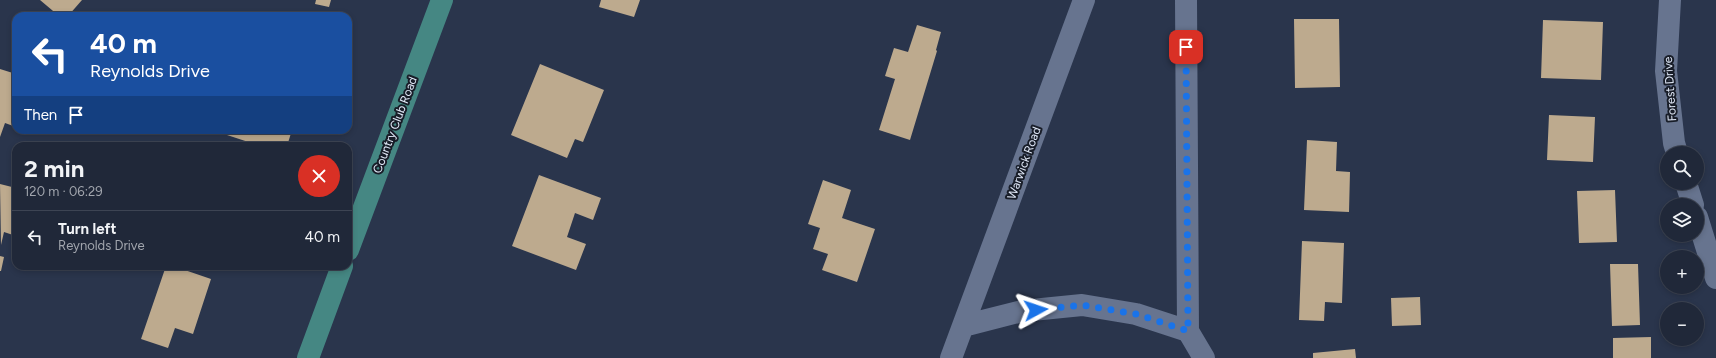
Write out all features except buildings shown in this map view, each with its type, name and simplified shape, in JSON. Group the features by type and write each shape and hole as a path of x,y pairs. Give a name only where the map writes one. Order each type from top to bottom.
{"main road":[{"name":"Country Club Road","path":"352,239 442,0"},
{"path":"308,358 341,270"}],"street":[{"name":"Warwick Road","path":"951,358 1084,0"},
{"path":"1186,0 1188,331 1204,358"},
{"name":"Forest Drive","path":"1670,0 1666,71 1675,146"},
{"path":"1704,239 1716,278"},
{"path":"963,326 1022,311 1082,305 1136,314 1188,331"}],"route":[{"path":"1036,310 1082,305 1136,314 1188,331 1186,47"}]}
